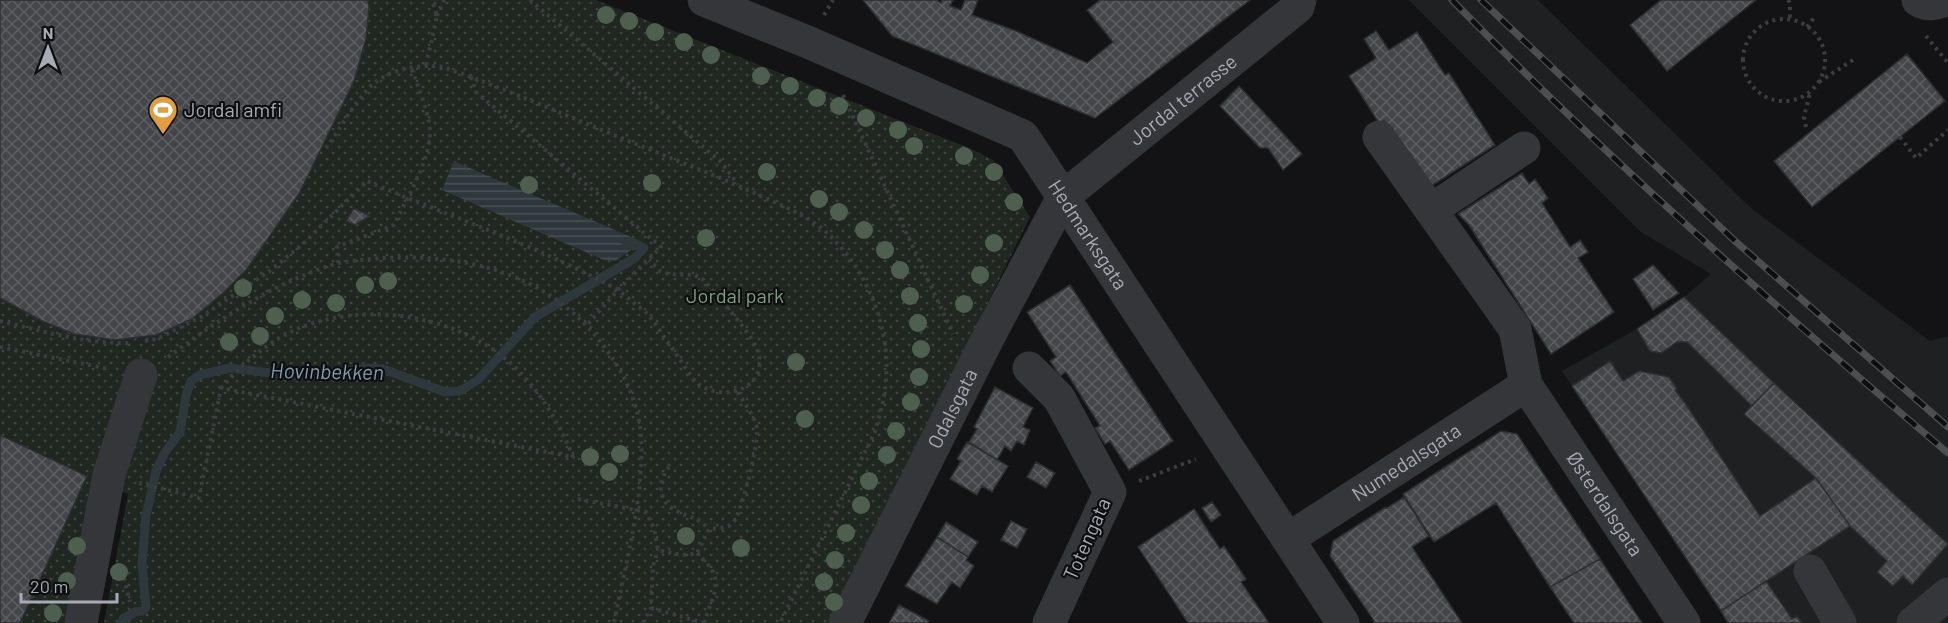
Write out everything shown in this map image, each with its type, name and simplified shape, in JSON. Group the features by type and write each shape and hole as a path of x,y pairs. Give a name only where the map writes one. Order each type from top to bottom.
{"street":[{"name":"Hedmarksgata","path":"704,0 810,43 1023,136 1343,623"},
{"name":"Jordal terrasse","path":"1063,197 1298,7 1300,0"},
{"path":"1918,0 1924,4 1946,0"},
{"path":"1379,137 1515,329 1526,385"},
{"path":"1431,210 1524,148"},
{"name":"Odalsgata","path":"845,623 970,373 1063,197"},
{"name":"Totengata","path":"1029,368 1059,398 1110,492 1049,623"},
{"path":"81,623 109,475 141,375"},
{"name":"Numedalsgata","path":"1288,539 1526,385"},
{"name":"Østerdalsgata","path":"1526,385 1683,623"},
{"path":"1810,571 1840,623"},
{"path":"1913,623 1948,594"}],"path":[{"path":"432,0 437,16"},
{"path":"426,64 437,16 444,0"},
{"path":"530,0 721,162 740,186"},
{"path":"1788,0 1790,19"},
{"path":"1807,27 1816,15"},
{"path":"1819,82 1824,70 1825,56 1814,32 1803,23 1790,19 1776,20 1763,24 1752,33 1744,51 1744,72 1750,84 1771,100 1798,99 1856,58"},
{"path":"326,148 366,92 376,82 411,67 426,64 443,67 471,77 740,186 796,212 826,232 849,258 861,276 878,310 885,339 884,400 875,432 780,623"},
{"path":"338,263 338,247 394,225 428,152 430,130 411,67"},
{"path":"471,77 476,92 661,247 587,325"},
{"path":"1806,127 1804,117 1810,92"},
{"path":"843,95 970,373"},
{"path":"1900,137 1916,158 1948,130"},
{"path":"0,321 108,344 157,339 201,317 271,270 304,243 367,181 529,246 618,290 649,315 700,386 720,392 737,391 747,387 753,381 760,363 756,345 704,280 695,275 669,274 660,271 649,260"},
{"path":"0,346 141,375 265,292 338,263 376,257 403,256 462,261 490,268 548,292 587,325 614,359 638,416 640,467 636,508 614,623"},
{"path":"131,481 199,498 221,388 250,358 315,322 366,314 410,317 444,326 484,344 506,359 533,387 550,410 573,456 221,388"},
{"path":"709,529 727,526 737,518 758,441 756,424 737,391"},
{"path":"1110,492 1228,447"},
{"path":"669,467 661,478 660,485 664,500 672,509 697,518 709,529"},
{"path":"578,499 636,508 650,516 658,550 653,566 651,608 643,623"},
{"path":"697,553 709,529"},
{"path":"658,550 674,554 697,553"},
{"path":"651,608 704,623 715,588 715,576 713,570 697,553"},
{"path":"124,576 130,602"}],"shaded area":[{"path":"1409,0 1538,0 1752,209 1930,341 1948,336 1948,623 1728,623 1562,371 1637,329 1684,297 1711,274 1641,232"},
{"path":"454,161 643,242 615,261 604,260 442,190"}],"green space":[{"name":"Jordal park","path":"0,0 596,0 969,148 993,160 1030,217 830,623 104,623 128,494 96,481 69,623 0,623"}],"building":[{"name":"Jordal amfi","path":"0,0 368,0 366,39 354,81 300,192 247,269 192,319 156,335 115,340 74,334 42,321 0,298"},
{"path":"863,0 936,0 941,3 942,0 953,0 950,6 961,10 965,0 978,0 972,15 1016,31 1087,63 1113,42 1087,10 1100,0 1250,0 1095,118 892,36"},
{"path":"1661,0 1756,0 1667,71 1630,25"},
{"path":"1376,31 1389,50 1417,32 1445,75 1449,73 1495,145 1428,188 1384,121 1379,123 1349,76 1376,58 1364,39"},
{"path":"1907,54 1945,101 1812,207 1774,161"},
{"path":"1239,86 1302,154 1283,170 1268,148 1260,148 1220,106"},
{"path":"1522,173 1529,184 1535,179 1548,198 1542,203 1570,247 1580,240 1588,252 1578,258 1614,312 1551,354 1469,225 1458,214"},
{"path":"354,208 370,216 355,225 346,221"},
{"path":"1653,265 1679,293 1653,310 1633,279"},
{"path":"1070,285 1173,441 1129,470 1110,441 1105,444 1095,428 1100,426 1066,372 1060,376 1050,361 1056,357 1027,312"},
{"path":"1684,297 1774,383 1752,406 1687,342 1677,342 1661,353 1650,351 1637,329"},
{"path":"1610,361 1623,381 1639,371 1669,377 1677,389 1675,390 1760,516 1816,478 1850,526 1721,611 1572,386"},
{"path":"1774,383 1948,544 1912,585 1903,576 1893,586 1877,572 1887,561 1850,526 1816,478 1744,414"},
{"path":"995,387 1033,408 1023,427 1030,430 1024,445 1017,441 1011,451 1005,446 997,460 969,442 977,429 974,427"},
{"path":"1501,431 1517,434 1600,559 1550,587 1496,503 1434,542 1403,494"},
{"path":"0,435 87,476 20,623 0,623"},
{"path":"967,442 1008,466 992,492 982,486 977,495 950,479 961,461 957,459"},
{"path":"1036,462 1055,473 1046,488 1027,477"},
{"path":"1404,497 1429,536 1412,547 1462,623 1374,623 1330,556 1333,541"},
{"path":"1212,502 1221,515 1211,522 1202,508"},
{"path":"1194,509 1220,549 1224,546 1246,579 1241,582 1269,623 1188,623 1138,547"},
{"path":"1011,521 1027,529 1017,548 1001,540"},
{"path":"946,522 978,542 968,557 937,537"},
{"path":"937,537 968,557 966,560 974,566 960,588 952,582 937,604 905,586"},
{"path":"1600,559 1642,623 1574,623 1550,587"},
{"path":"1766,581 1792,619 1797,616 1802,623 1728,623 1721,611"},
{"path":"899,605 929,621 927,623 889,623"}],"waterway":[{"name":"Hovinbekken","path":"122,623 123,619 135,612 143,611 146,607 142,564 146,516 156,471 164,454 180,432 191,381 200,375 230,368 296,376 369,368 383,369 445,392 460,391 478,380 535,317 635,258 644,248 625,241"}],"railway":[{"path":"1452,0 1633,176 1820,344 1948,453"},
{"path":"1481,0 1735,241 1948,427"}],"place":[{"name":"Jordal amfi","path":"163,136"}]}
